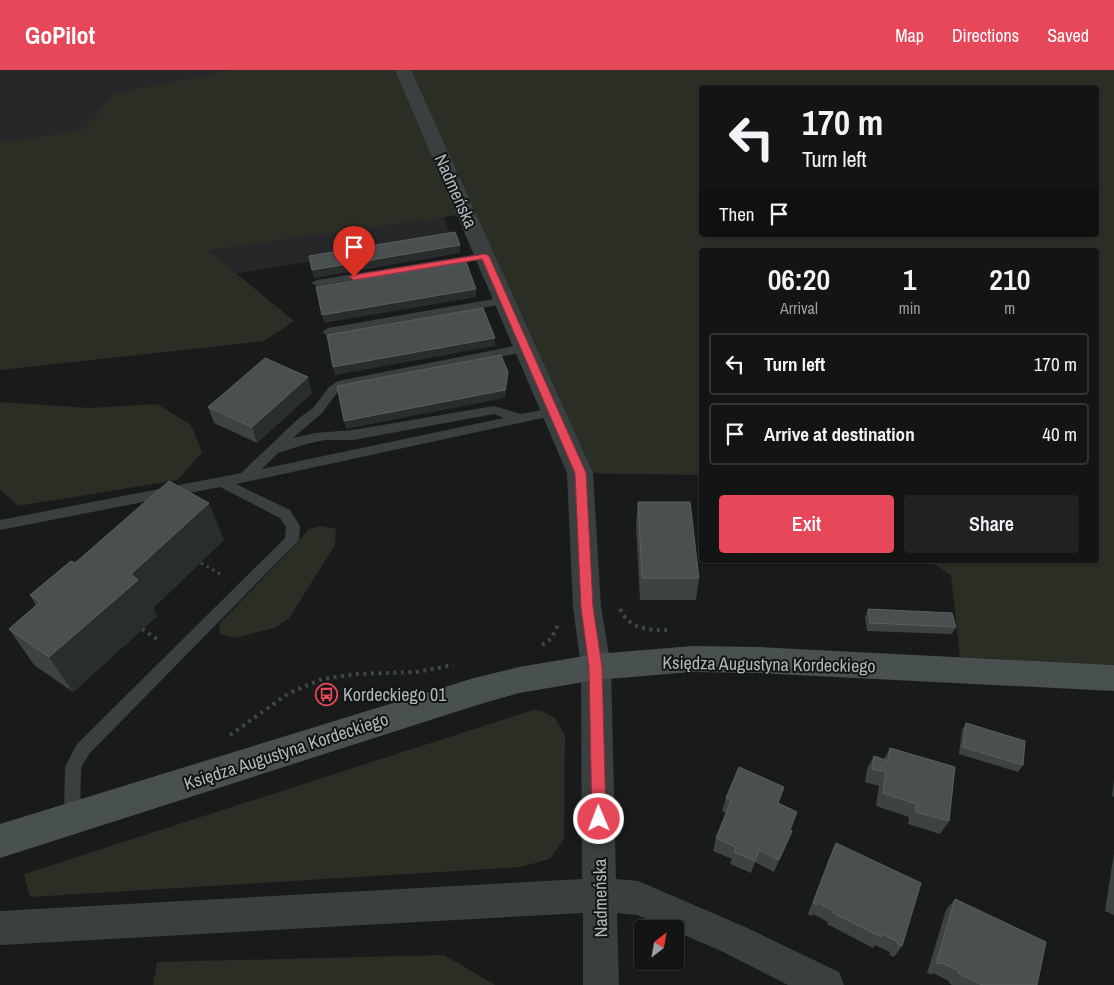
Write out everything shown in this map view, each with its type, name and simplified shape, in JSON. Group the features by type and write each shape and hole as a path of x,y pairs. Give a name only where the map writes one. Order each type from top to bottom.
{"street":[{"name":"Nadmeńska","path":"403,70 580,473 587,607 596,667 601,985"},
{"name":"Księdza Augustyna Kordeckiego","path":"0,841 474,692 518,680 596,667 682,659 759,660 1114,678"},
{"path":"0,928 600,895 638,898 733,939 826,985"}],"lane":[{"path":"317,283 485,256"},
{"path":"328,332 505,301"},
{"path":"244,478 302,422 318,410 333,390 342,384 525,348"},
{"path":"267,455 293,442 311,437 332,434 353,435 494,410 521,419"},
{"path":"0,525 244,478 554,412"},
{"path":"72,818 73,767 83,749 292,540 293,526 285,514 221,482"}],"path":[{"path":"201,563 227,577"},
{"path":"537,646 551,639 556,632 558,623"},
{"path":"142,629 162,642"},
{"path":"281,700 309,683 331,676 353,672 428,671 455,665"}],"shaded area":[{"path":"0,70 387,70 452,239 0,311"},
{"path":"232,70 1114,70 1114,665 960,657 951,575 933,563 1099,563 1099,248 699,248 699,475 580,473 466,214 208,250 294,321 264,341 0,370 0,143 83,130 116,93"},
{"path":"0,402 89,408 157,404 191,425 202,452 178,480 18,506 0,489"},
{"path":"322,526 336,529 335,545 289,618 275,628 234,638 220,634 219,624 309,529"},
{"path":"533,710 542,711 555,718 565,735 564,839 550,859 521,867 30,897 24,874"},
{"path":"444,955 495,985 153,985 157,962"}],"building":[{"path":"455,232 460,245 312,270 309,256"},
{"path":"466,262 476,289 322,315 316,287"},
{"path":"483,308 495,338 333,367 327,335"},
{"path":"501,355 508,372 505,390 344,421 337,386"},
{"path":"265,358 308,377 252,427 208,407"},
{"path":"169,481 209,503 131,574 138,580 49,657 9,629 40,602 30,595 71,561 75,563"},
{"path":"638,502 690,502 699,578 642,578"},
{"path":"868,609 952,613 956,627 870,623"},
{"path":"966,723 1025,741 1023,765 963,747"},
{"path":"890,748 955,767 949,821 916,812 916,804 883,793 886,772 872,769 874,756 888,761"},
{"path":"739,767 784,787 778,803 797,812 790,830 792,831 779,860 759,850 755,861 734,852 736,847 716,838 731,801 726,798"},
{"path":"836,843 921,883 902,946 882,934 881,937 833,913 834,911 818,903 817,905 813,903"},
{"path":"955,899 1046,942 1037,985 982,985 958,973 959,971 942,963 936,963"}],"place":[{"name":"Kordeckiego 01","path":"327,694"}],"route":[{"path":"354,277 485,256 580,473 587,607 596,667 599,819"}]}
